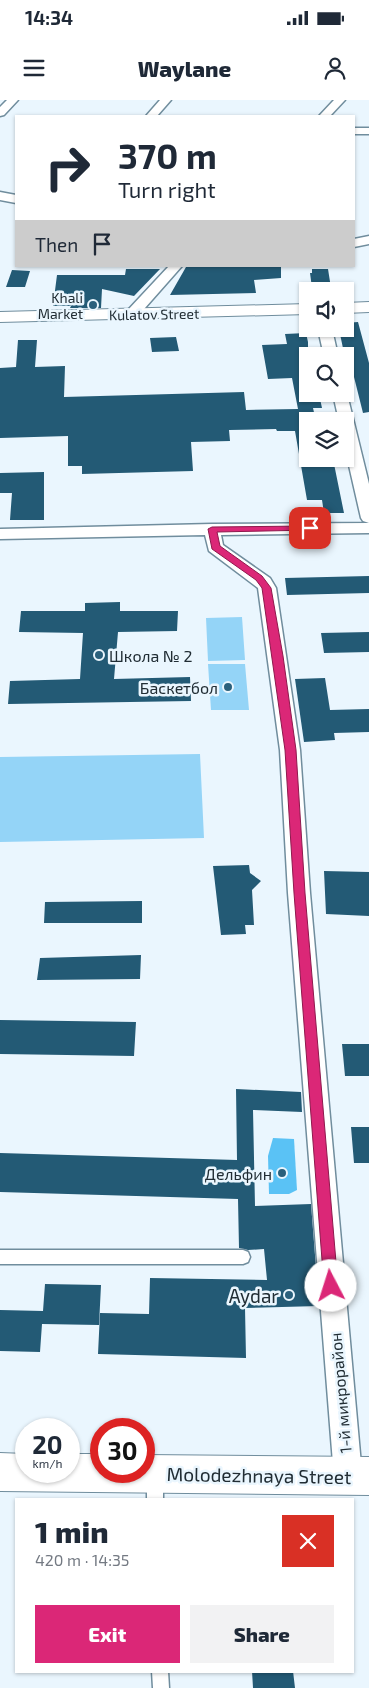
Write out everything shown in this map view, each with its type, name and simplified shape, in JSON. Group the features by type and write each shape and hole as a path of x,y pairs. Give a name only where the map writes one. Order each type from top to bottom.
{"main road":[{"path":"354,308 369,307"},
{"name":"Kulatov Street","path":"0,317 299,309"},
{"name":"Molodezhnaya Street","path":"0,1472 155,1486 358,1476"}],"street":[{"path":"0,113 13,100"},
{"path":"152,115 166,100"},
{"path":"325,115 340,100"},
{"path":"355,131 369,131"},
{"path":"0,196 15,199"},
{"path":"355,242 369,240"},
{"path":"132,314 175,267"},
{"path":"342,402 369,518"},
{"path":"0,534 212,529 369,528"},
{"name":"1-й микрорайон","path":"212,529 215,547 259,578 267,588 278,656 290,750 300,893 358,1476"}],"lane":[{"path":"0,1257 243,1257"},
{"path":"160,1673 160,1688"}],"shaded area":[{"name":"Баскетбол","path":"242,617 245,660 208,661 206,618"},
{"name":"Баскетбол","path":"208,664 245,664 249,710 211,710"},
{"path":"200,754 204,838 0,842 0,757"},
{"name":"Дельфин","path":"273,1138 294,1139 297,1190 289,1194 269,1194 268,1156"}],"building":[{"path":"186,267 281,267 281,278 254,280 256,293 170,295"},
{"path":"126,269 160,269 134,296 102,289 101,308 53,306 57,275 125,275"},
{"path":"312,269 328,269 330,282 311,282 310,273 312,273"},
{"path":"12,270 30,271 25,287 6,287"},
{"path":"354,322 358,322 369,363 369,412 363,413 354,377 354,347 343,347 341,337 354,337"},
{"path":"299,333 299,337 307,337 308,347 299,347 299,402 321,402 322,408 313,408 314,412 299,412 299,454 295,431 277,431 276,429 229,430 230,441 191,442 193,471 82,474 82,466 68,466 68,436 0,438 0,368 16,367 18,340 37,340 35,367 65,366 64,397 244,392 246,410 298,409 292,378 268,379 262,345 287,344 285,334"},
{"path":"176,337 179,351 152,352 150,338"},
{"path":"301,467 335,467 344,513 324,513 322,500 307,500"},
{"path":"44,472 44,520 10,520 12,493 0,493 0,473"},
{"path":"369,576 369,593 287,595 285,578"},
{"name":"Школа № 2","path":"120,602 120,611 178,611 177,631 118,632 114,679 190,677 191,701 8,704 10,681 80,679 83,633 19,632 21,611 85,611 85,603"},
{"path":"369,632 369,652 324,653 321,633"},
{"path":"325,678 330,710 369,709 369,732 334,733 335,740 304,742 295,679"},
{"path":"249,865 250,873 261,881 252,890 254,925 245,925 246,934 221,935 213,866"},
{"path":"324,871 369,872 369,916 326,914"},
{"path":"142,901 142,923 44,923 45,902"},
{"path":"141,955 140,979 37,980 40,958"},
{"path":"0,1020 136,1022 134,1056 0,1054"},
{"path":"342,1044 369,1044 369,1076 345,1076"},
{"path":"236,1089 301,1092 302,1112 253,1110 255,1206 311,1204 319,1306 245,1308 246,1358 98,1354 100,1313 149,1314 150,1278 267,1280 264,1249 248,1250 239,1248 238,1199 0,1192 0,1153 237,1160"},
{"path":"351,1127 369,1127 369,1163 354,1163"},
{"path":"45,1284 101,1285 99,1325 42,1324 40,1352 0,1351 0,1310 43,1311"},
{"path":"252,1673 293,1673 295,1688 253,1688"}],"place":[{"name":"Khali Market","path":"93,305"},
{"name":"Школа № 2","path":"99,655"},
{"name":"Баскетбол","path":"228,687"},
{"name":"Дельфин","path":"282,1173"},
{"name":"Aydar","path":"289,1295"}],"route":[{"path":"310,528 212,529 215,547 264,582 267,588 278,656 290,750 331,1286"}]}
